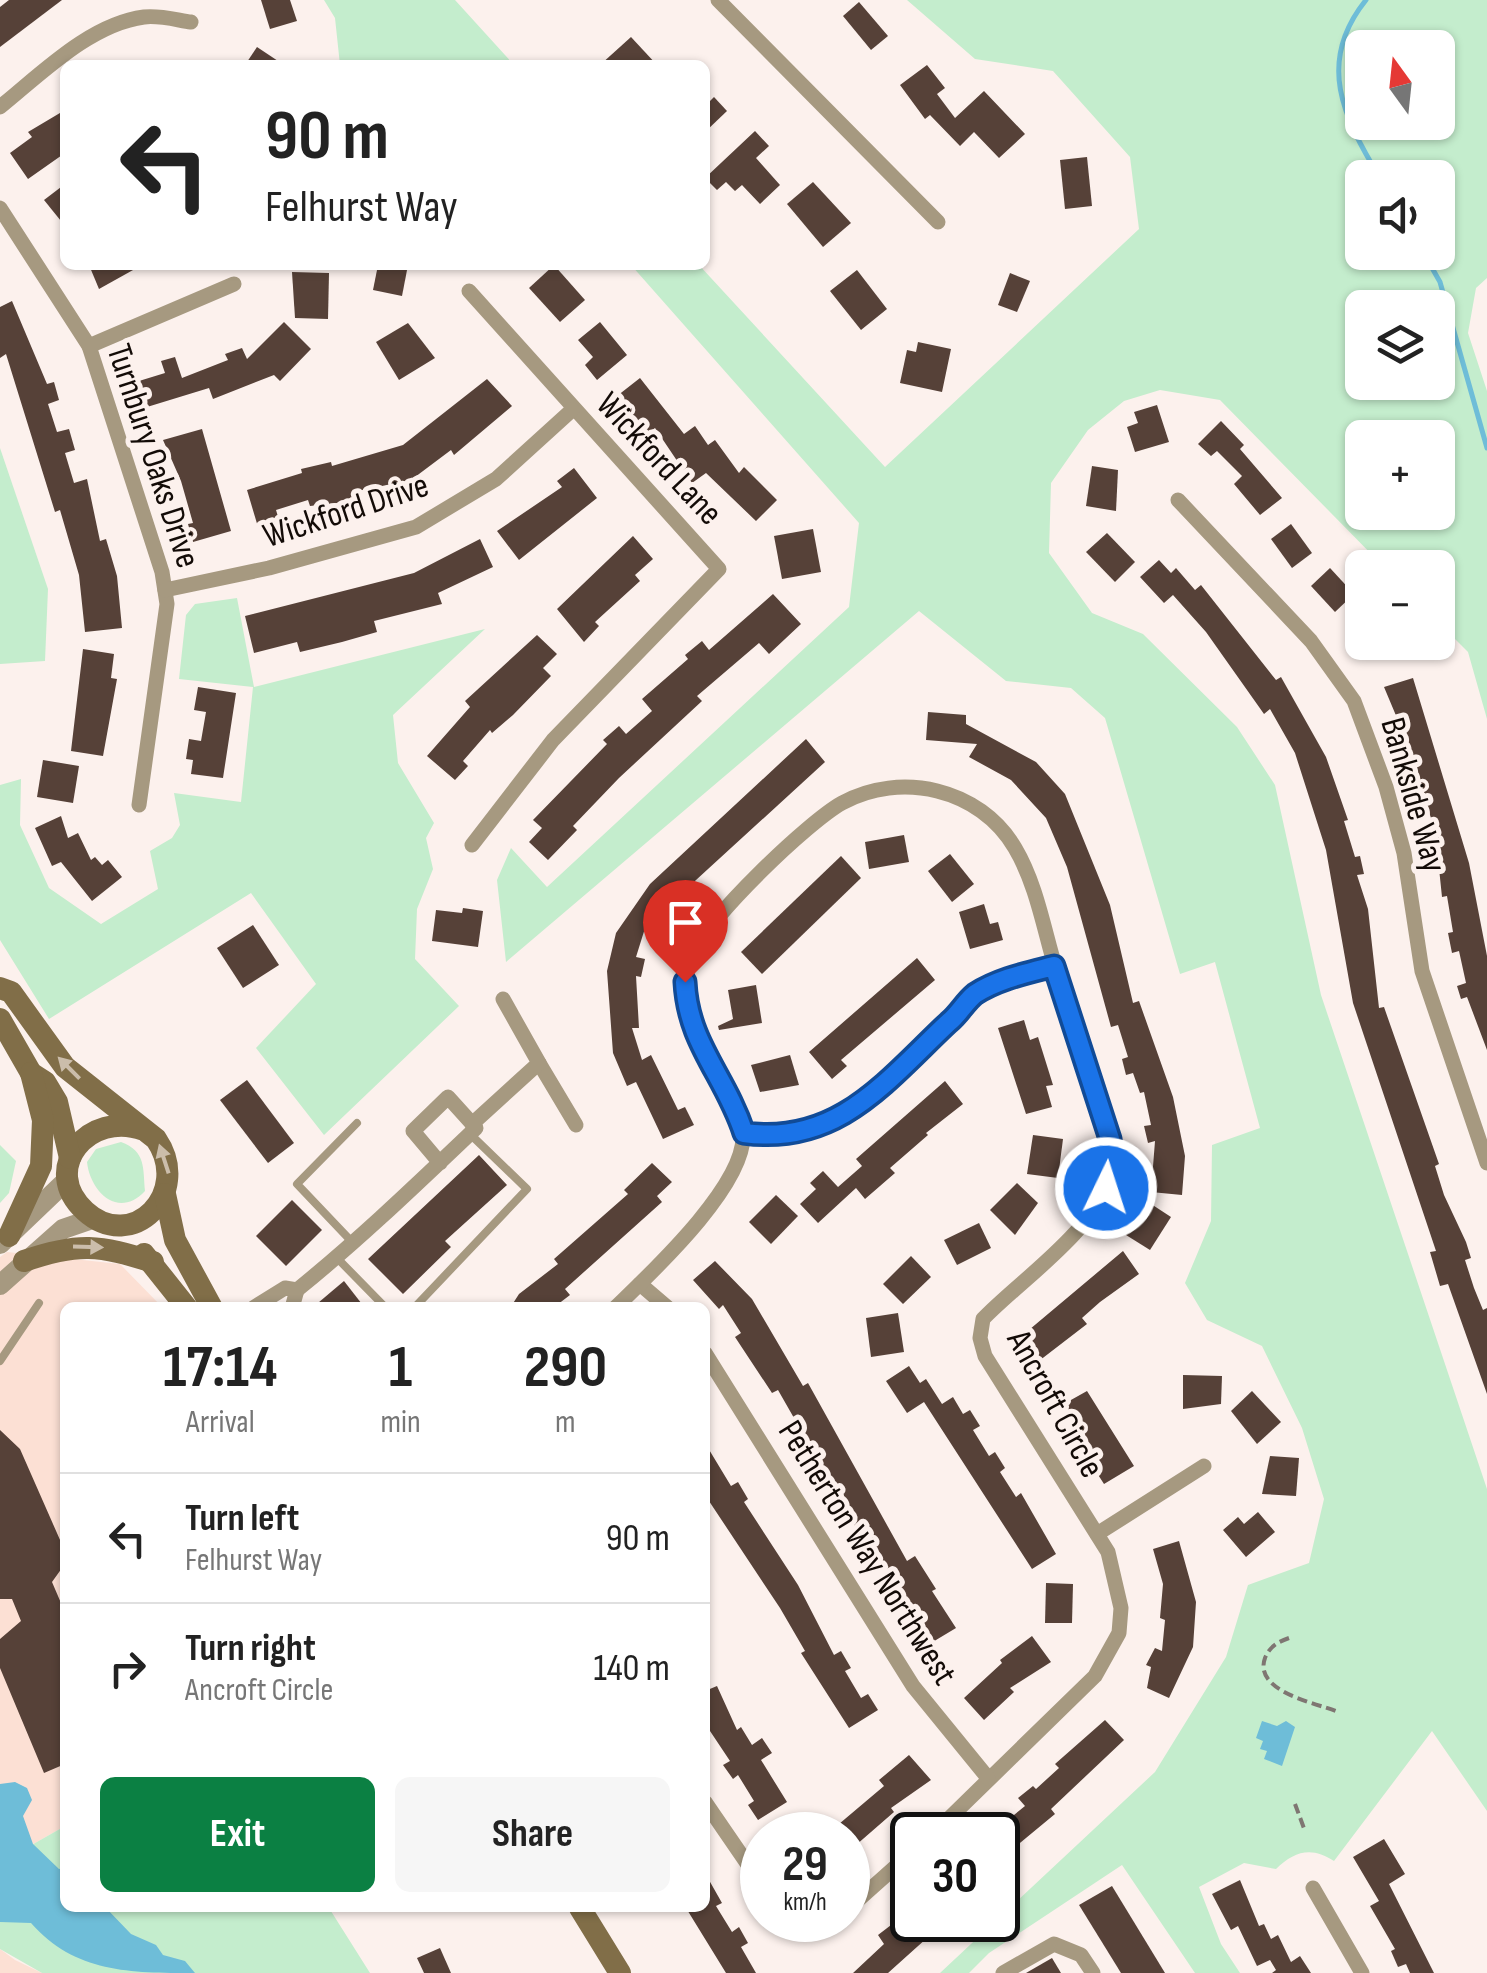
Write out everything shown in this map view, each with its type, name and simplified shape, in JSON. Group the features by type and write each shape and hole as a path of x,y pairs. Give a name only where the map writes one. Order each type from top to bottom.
{"main road":[{"path":"0,988 11,992 66,1066 164,1151 169,1165 165,1194 175,1240 209,1302"},
{"path":"0,1019 31,1073 43,1120 41,1166 5,1240"},
{"path":"31,1073 45,1082 57,1102 72,1195 153,1262 183,1302"},
{"path":"70,1169 77,1145 100,1126 115,1123 144,1130"},
{"path":"104,1221 149,1214 165,1194"},
{"path":"24,1261 66,1247 99,1246 153,1262"},
{"path":"582,1912 620,1973"}],"street":[{"path":"718,0 938,222"},
{"path":"60,60 115,26 146,17 191,22"},
{"path":"0,106 60,60"},
{"name":"Turnbury Oaks Drive","path":"0,208 89,346 165,590 138,805"},
{"path":"89,346 234,284"},
{"name":"Wickford Lane","path":"468,291 719,569 553,740 472,845"},
{"name":"Wickford Drive","path":"165,590 269,568 416,527 496,478 572,410"},
{"name":"Bankside Way","path":"1178,500 1311,640 1354,701 1386,787 1404,853 1422,971 1487,1163"},
{"name":"Ancroft Circle","path":"744,1133 725,1084 692,1033 685,982 692,954 717,919 840,804 872,790 901,785 927,787 957,798 989,818 1014,846 1098,1095 1113,1164 1106,1188 1089,1216 984,1319 980,1338 985,1356 1108,1552 1121,1608 1118,1633 1095,1676 955,1812"},
{"path":"622,1302 728,1179 744,1133 770,1137 832,1124 882,1085 970,998 989,986 1054,966"},
{"path":"503,998 576,1125"},
{"path":"293,1302 296,1290 354,1244 540,1063"},
{"path":"440,1163 414,1131 448,1097 471,1129"},
{"path":"5,1240 70,1169"},
{"path":"0,1284 62,1229 104,1221"},
{"path":"640,1284 661,1302"},
{"path":"263,1302 285,1288 296,1290"},
{"name":"Petherton Way Northwest","path":"710,1361 913,1686 988,1778"},
{"path":"1098,1534 1204,1466"},
{"path":"710,1809 740,1853"},
{"path":"870,1889 890,1872"},
{"path":"1313,1888 1362,1973"},
{"path":"1003,1973 1054,1944 1080,1955 1093,1973"}],"lane":[{"path":"354,1244 297,1184 358,1123"},
{"path":"420,1302 527,1189 471,1129"},
{"path":"336,1258 380,1302"},
{"path":"0,1361 39,1302"}],"path":[{"path":"1290,1638 1270,1650 1263,1666 1265,1677 1277,1688 1336,1712"},
{"path":"1295,1804 1305,1831"}],"shaded area":[{"path":"7,1252 120,1264 157,1302 60,1302 60,1829 0,1863 0,1257"},
{"path":"0,1949 15,1960 42,1973 0,1973"}],"green space":[{"path":"324,0 455,0 509,60 339,60 335,18"},
{"path":"907,0 1487,0 1487,278 1476,288 1468,333 1487,391 1487,719 1468,652 1455,639 1455,550 1367,550 1348,530 1455,530 1455,420 1345,420 1345,527 1220,400 1160,390 1124,401 1088,430 1051,483 1049,553 1092,613 1143,634 1237,727 1275,785 1321,995 1487,1489 1487,1811 1432,1731 1334,1861 1311,1852 1296,1855 1276,1869 1244,1863 1199,1887 1221,1944 1240,1973 1195,1973 1122,1865 1020,1932 1020,1898 1155,1772 1226,1657 1248,1585 1309,1563 1324,1499 1302,1428 1262,1346 1207,1320 1185,1283 1211,1221 1212,1145 1260,1128 1215,962 1180,974 1105,718 1071,688 1006,681 919,611 506,962 497,880 511,848 547,887 849,607 859,523 635,270 704,270 885,467 1139,229 1130,157 1053,71 975,59"},
{"path":"0,448 48,589 45,661 0,664"},
{"path":"237,598 254,687 485,629 393,715 398,763 434,823 426,838 433,869 417,909 415,959 459,1006 324,1135 256,1048 316,984 251,893 49,1019 0,940 0,785 21,779 20,825 49,888 101,924 158,889 150,851 172,838 180,825 174,793 241,802 253,687 179,679 186,615 195,604"},
{"path":"121,1142 139,1155 145,1191 125,1203 100,1192 87,1162 96,1149"},
{"path":"0,1145 16,1161 9,1193 0,1203"},
{"path":"60,1829 60,1912 332,1912 370,1973 42,1973 0,1949 0,1863"},
{"path":"973,1942 1006,1942 969,1973 940,1973"}],"water":[{"path":"1262,1721 1277,1726 1286,1721 1295,1727 1282,1766 1264,1759 1267,1751 1260,1749 1263,1741 1256,1738"},
{"path":"15,1782 27,1788 32,1800 23,1816 33,1844 60,1869 60,1912 110,1912 131,1934 156,1945 163,1955 185,1961 195,1973 105,1967 66,1952 31,1923 0,1922 0,1784"}],"building":[{"path":"9,0 62,0 0,47 0,7"},
{"path":"261,0 290,0 297,21 270,29"},
{"path":"859,2 888,36 871,50 843,16"},
{"path":"631,37 652,60 606,60"},
{"path":"257,47 276,60 248,60"},
{"path":"927,65 945,88 937,94 955,118 984,91 1025,134 999,158 974,132 960,146 930,115 925,119 900,85"},
{"path":"714,97 727,111 710,127 710,101"},
{"path":"60,113 60,157 28,179 10,153 32,137 28,132"},
{"path":"755,131 769,146 756,158 780,185 760,204 742,185 735,191 726,182 717,190 710,183 710,173"},
{"path":"1087,157 1092,206 1065,209 1060,160"},
{"path":"813,182 851,223 823,247 787,204"},
{"path":"60,188 60,220 44,200"},
{"path":"91,270 133,270 99,289"},
{"path":"377,270 407,270 402,296 373,290"},
{"path":"549,270 558,270 585,300 560,322 529,288"},
{"path":"857,270 887,309 861,330 830,291"},
{"path":"292,272 329,273 328,319 295,318"},
{"path":"1010,273 1030,281 1017,312 998,305"},
{"path":"12,301 47,384 54,382 59,400 48,404 57,432 69,429 75,450 65,453 74,483 87,479 100,541 106,539 117,576 122,628 85,632 79,575 60,510 55,512 6,354 0,358 0,307"},
{"path":"284,322 311,349 280,381 274,375 213,399 209,388 147,407 139,381 165,373 161,361 175,357 182,378 228,360 225,354 242,348 247,359"},
{"path":"600,322 627,355 597,380 585,365 593,357 578,340"},
{"path":"408,323 435,358 399,380 376,342"},
{"path":"918,342 951,349 942,392 900,383 907,350 916,352"},
{"path":"640,378 684,434 695,426 708,445 715,440 739,473 744,467 777,500 756,521 706,473 692,483 655,428 647,434 617,396"},
{"path":"487,379 512,406 454,455 451,450 411,480 353,492 356,501 310,506 308,500 276,510 279,520 258,527 247,490 302,473 301,469 331,462 332,466 403,445"},
{"path":"1157,405 1169,442 1135,452 1127,427 1138,423 1134,412"},
{"path":"1221,421 1244,445 1240,449 1282,498 1260,515 1234,484 1242,476 1217,451 1211,456 1198,444"},
{"path":"202,429 231,531 193,542 188,524 193,523 181,481 163,440"},
{"path":"1092,466 1118,470 1116,511 1086,506"},
{"path":"574,468 597,498 519,560 497,531 562,487 557,481"},
{"path":"1291,524 1312,553 1292,568 1271,539"},
{"path":"813,529 821,572 782,579 774,536"},
{"path":"1107,533 1135,562 1115,582 1086,552"},
{"path":"633,536 653,559 635,575 640,581 595,622 599,626 584,642 557,609"},
{"path":"480,539 493,567 438,593 442,604 374,621 377,632 342,642 300,652 297,642 254,653 245,616 414,573"},
{"path":"1159,560 1171,573 1176,568 1195,590 1201,585 1276,680 1281,677 1326,757 1348,820 1344,821 1355,857 1360,856 1364,874 1357,875 1368,909 1379,1008 1384,1007 1439,1164 1435,1166 1444,1195 1466,1242 1471,1258 1465,1260 1474,1288 1483,1310 1487,1308 1487,1394 1448,1284 1440,1286 1430,1252 1436,1251 1353,1003 1326,850 1295,753 1270,709 1264,714 1206,632 1173,595 1164,603 1140,577"},
{"path":"1330,568 1345,584 1345,603 1335,612 1311,586"},
{"path":"773,594 801,624 769,654 759,643 697,696 702,701 619,778 573,826 577,830 548,860 529,842 542,828 533,820 607,744 603,740 619,726 626,734 652,711 642,699 688,659 685,655 702,641 709,650"},
{"path":"537,635 557,654 543,668 551,676 513,715 492,733 490,730 463,761 468,766 455,780 427,756 470,707 465,701"},
{"path":"83,649 114,654 111,678 117,679 103,756 71,751"},
{"path":"1413,678 1469,863 1487,956 1487,1050 1467,997 1461,999 1457,986 1466,983 1459,951 1452,953 1448,933 1453,932 1447,896 1442,897 1435,830 1426,803 1420,804 1410,755 1404,757 1398,739 1405,737 1384,687"},
{"path":"198,687 236,693 223,778 191,774 193,760 186,759 189,739 201,741 206,712 194,710"},
{"path":"928,712 966,715 966,724 1036,762 1065,794 1110,905 1133,1003 1139,1001 1173,1097 1185,1156 1182,1195 1151,1192 1155,1141 1148,1143 1144,1126 1151,1125 1144,1092 1140,1093 1133,1073 1126,1075 1122,1059 1128,1057 1118,1025 1111,1027 1067,867 1046,818 1011,780 969,757 977,744 926,740"},
{"path":"806,739 825,762 684,891 680,886 654,931 646,925 636,957 645,959 641,977 636,976 639,1028 632,1028 642,1060 651,1055 678,1110 685,1107 694,1125 663,1139 636,1082 627,1086 613,1053 607,971 616,933 650,884"},
{"path":"43,760 79,766 73,803 37,797"},
{"path":"61,816 68,838 78,833 91,860 95,857 102,865 108,860 122,877 92,901 61,862 52,866 35,828"},
{"path":"904,835 909,862 869,869 865,842"},
{"path":"950,854 974,884 952,902 928,871"},
{"path":"841,856 861,878 762,974 741,952"},
{"path":"984,904 990,924 998,922 1003,940 970,949 959,912"},
{"path":"463,908 483,911 478,947 432,941 436,910 462,913"},
{"path":"253,925 279,965 243,988 217,948"},
{"path":"917,958 935,980 841,1060 847,1066 832,1079 809,1052"},
{"path":"756,985 762,1023 719,1030 718,1026 733,1019 728,990"},
{"path":"1024,1020 1030,1040 1038,1037 1053,1085 1046,1086 1052,1107 1026,1114 998,1028"},
{"path":"790,1055 799,1085 760,1092 751,1065"},
{"path":"247,1080 294,1143 268,1163 220,1100"},
{"path":"945,1081 963,1104 926,1133 890,1168 895,1173 865,1199 856,1188 818,1223 800,1204 816,1189 810,1183 823,1171 838,1187 862,1166 856,1159"},
{"path":"1033,1135 1063,1139 1058,1178 1027,1174"},
{"path":"479,1155 507,1185 445,1241 451,1247 403,1294 368,1259"},
{"path":"652,1163 672,1182 657,1196 662,1202 565,1289 570,1295 561,1302 514,1302 558,1264 554,1259 628,1194 624,1190"},
{"path":"1017,1183 1038,1203 1015,1235 990,1210"},
{"path":"776,1195 798,1216 771,1244 749,1222"},
{"path":"292,1200 322,1230 286,1266 256,1236"},
{"path":"1148,1202 1171,1217 1150,1250 1126,1235"},
{"path":"979,1223 991,1248 957,1265 944,1240"},
{"path":"1123,1251 1139,1274 1100,1302 1082,1318 1087,1324 1035,1364 1017,1340"},
{"path":"911,1256 931,1277 903,1304 883,1284"},
{"path":"715,1261 752,1299 803,1386 808,1383 907,1561 915,1556 956,1628 926,1646 917,1632 922,1629 814,1464 821,1460 803,1430 796,1434 788,1421 794,1418 778,1390 772,1393 735,1337 741,1333 723,1305 719,1309 693,1280"},
{"path":"344,1281 360,1302 319,1302"},
{"path":"898,1313 904,1352 871,1357 866,1318"},
{"path":"909,1366 920,1383 926,1379 942,1404 953,1397 963,1414 970,1410 980,1426 973,1430 989,1456 995,1452 1005,1468 1000,1472 1016,1497 1021,1493 1056,1554 1032,1569 924,1402 907,1413 886,1381"},
{"path":"1183,1375 1222,1376 1221,1404 1183,1409"},
{"path":"1087,1391 1134,1466 1104,1484 1095,1470 1100,1466 1083,1438 1076,1442 1062,1405"},
{"path":"1252,1391 1281,1422 1257,1444 1231,1411"},
{"path":"0,1430 20,1449 60,1540 60,1571 52,1582 60,1601 60,1766 44,1773 0,1668 0,1639 21,1621 12,1599 0,1599"},
{"path":"710,1451 731,1486 738,1482 748,1499 744,1502 798,1585 834,1655 841,1651 851,1668 845,1671 861,1698 868,1694 878,1710 849,1728 801,1653 805,1651 710,1503"},
{"path":"1270,1456 1299,1458 1296,1496 1262,1494"},
{"path":"1258,1512 1275,1532 1246,1557 1223,1530 1238,1517 1244,1524"},
{"path":"1179,1541 1196,1602 1193,1647 1169,1698 1147,1688 1151,1667 1146,1665 1155,1648 1162,1651 1165,1620 1160,1618 1163,1584 1153,1549"},
{"path":"1046,1583 1073,1584 1072,1623 1045,1623"},
{"path":"1032,1636 1051,1662 1010,1688 1014,1692 984,1720 964,1698 1002,1663 1000,1660"},
{"path":"717,1686 737,1730 741,1727 752,1745 762,1738 772,1753 761,1760 787,1802 771,1812 753,1812 748,1805 754,1801 738,1775 733,1779 723,1765 730,1761 710,1731 710,1689"},
{"path":"1105,1720 1124,1740 1051,1809 1055,1814 1020,1843 1018,1812 1025,1806 1018,1798 1033,1786 1036,1789 1059,1768 1055,1764"},
{"path":"909,1755 931,1780 891,1808 894,1812 870,1833 870,1812 853,1812 884,1786 879,1780"},
{"path":"1384,1839 1405,1874 1389,1884 1434,1973 1410,1973 1406,1964 1398,1967 1391,1951 1395,1949 1370,1906 1379,1901 1353,1857"},
{"path":"1240,1880 1259,1926 1264,1924 1271,1939 1278,1935 1291,1962 1300,1956 1311,1973 1272,1973 1276,1970 1270,1960 1257,1966 1238,1926 1231,1930 1212,1894"},
{"path":"710,1882 722,1903 716,1906 732,1932 739,1927 740,1942 748,1943 741,1947 756,1973 726,1973 688,1912 710,1912"},
{"path":"1112,1886 1165,1973 1121,1973 1079,1905"},
{"path":"890,1926 890,1942 923,1942 888,1973 853,1973 884,1944 878,1935"},
{"path":"440,1948 451,1973 424,1973 417,1958"},
{"path":"1052,1958 1061,1973 1026,1973"}],"waterway":[{"path":"1366,0 1342,45 1339,67 1346,111 1370,160"},
{"path":"1433,270 1440,282 1487,448"}],"route":[{"path":"685,982 692,1033 725,1084 744,1133 770,1137 832,1124 882,1085 970,998 1012,977 1054,966 1110,1139 1113,1164 1106,1188"}]}
